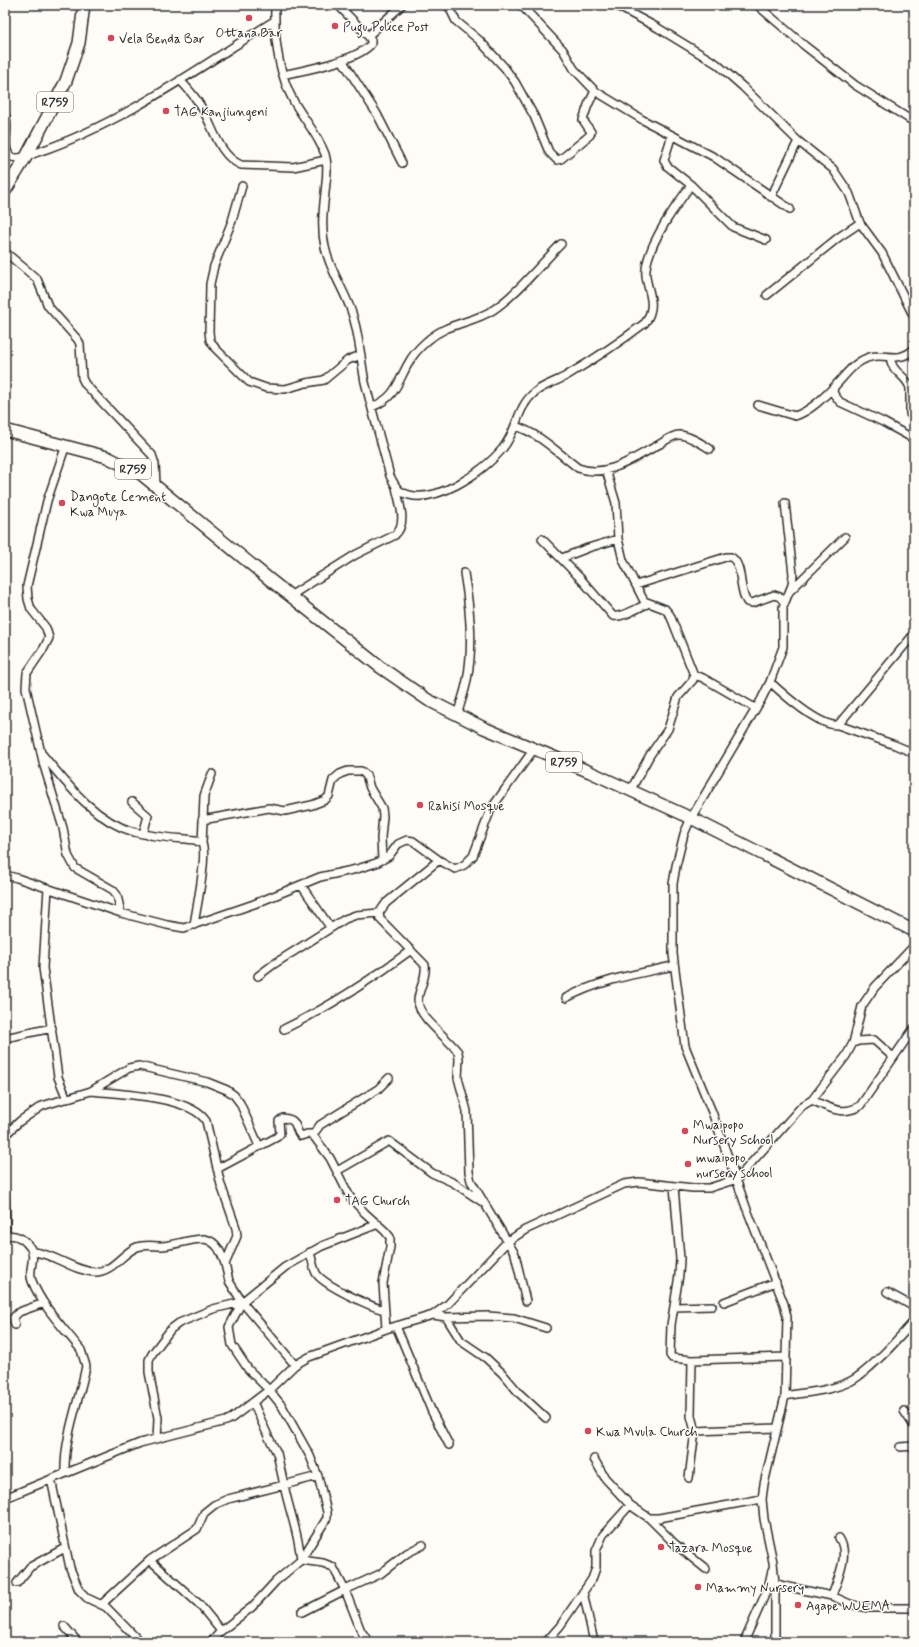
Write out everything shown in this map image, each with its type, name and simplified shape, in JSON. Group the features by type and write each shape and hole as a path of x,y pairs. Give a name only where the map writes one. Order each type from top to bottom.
{"main road":[{"name":"R759","path":"5,191 26,156 66,81 79,44 84,5"},
{"name":"R759","path":"5,430 66,445 116,461 141,474 290,596 396,679 428,700 457,716 691,818 914,931"}],"street":[{"path":"275,5 274,21 277,52 283,75 294,102 321,145 326,160 327,170 323,217 325,246 330,265 348,301 354,319 365,382 390,476 396,487 402,516 402,525 399,532 395,535 355,555 290,596"},
{"path":"283,75 342,60 371,44 371,40 368,36 338,5"},
{"path":"368,36 402,5"},
{"path":"448,5 456,21 479,40 504,67 515,82 534,116 549,152 557,160 561,159 590,135 584,120 588,105 595,91"},
{"path":"521,5 560,46 574,69 595,91 672,136 714,157 790,209"},
{"path":"615,5 658,28 716,64 743,87 798,141 833,169 849,193 860,223 882,253 914,317"},
{"path":"756,5 805,46 855,84 914,122"},
{"path":"5,115 8,122 5,148 12,158 26,156 67,142 133,108 274,21"},
{"path":"342,60 377,114 402,163"},
{"path":"180,80 199,102 225,154 232,161 240,165 293,167 326,160"},
{"path":"672,136 665,154 665,164 691,185 733,226 766,240"},
{"path":"771,197 798,141"},
{"path":"396,487 414,496 422,496 440,492 470,477 490,463 504,447 524,404 536,391 566,376 645,323 652,308 646,264 658,237 673,211 691,185"},
{"path":"242,186 232,221 216,260 210,284 208,332 210,340 215,348 249,382 257,386 278,389 285,389 324,380 348,360 361,355"},
{"path":"767,294 839,237 860,223"},
{"path":"372,407 381,403 395,390 408,363 426,341 439,331 478,317 492,310 509,296 561,244"},
{"path":"5,252 37,279 48,306 78,340 80,344 82,378 85,384 152,454 155,464 156,485"},
{"path":"758,405 795,416 801,414 834,387 861,360 874,356 899,357 906,355 914,349"},
{"path":"890,357 894,370 909,384 910,414"},
{"path":"834,387 833,393 840,402 889,425 914,439"},
{"path":"515,426 525,430 549,445 578,468 586,471 606,470 627,464 668,439 680,435 710,449"},
{"path":"66,445 47,501 27,586 28,599 31,609 46,628 49,635 48,641 27,673 26,681 41,753 49,784 60,816 70,860 80,872 101,881 113,890 117,895 122,913"},
{"path":"606,470 616,503 618,539 623,560 642,599 647,604 665,609 670,615 694,675 693,680 678,697 668,729 650,755 630,791"},
{"path":"775,1642 775,1583 773,1562 764,1519 762,1499 776,1428 785,1396 787,1317 776,1282 746,1207 712,1112 685,1046 673,966 672,918 673,884 680,849 691,818 730,755 770,682 783,647 784,602 790,590 793,574 785,502"},
{"path":"790,590 845,537"},
{"path":"542,539 562,558 613,616 618,616 647,604"},
{"path":"562,558 618,539"},
{"path":"636,585 684,569 726,557 731,557 738,564 744,596 747,602 752,603 774,594 780,597 784,602"},
{"path":"457,716 467,680 471,637 470,606 464,573"},
{"path":"838,725 914,634"},
{"path":"694,675 703,678 755,708"},
{"path":"770,682 789,699 820,720 833,726 838,725 895,744 914,753"},
{"path":"5,875 122,913 184,928 194,926 254,904 320,877 356,869 382,860 394,851 398,844 407,840 416,843 449,867 455,869 464,865 473,856 492,809 534,749"},
{"path":"41,753 66,783 95,811 123,828 143,834 195,840 202,844"},
{"path":"202,820 269,808 285,811 325,800 329,796 333,780 340,774 348,771 361,771 366,775 370,788 382,808 382,860"},
{"path":"194,926 203,864 204,851 202,844 202,820 204,796 212,774"},
{"path":"132,802 148,816 143,834"},
{"path":"379,913 386,903 439,860"},
{"path":"301,885 330,927"},
{"path":"48,888 43,968 58,1077 67,1099"},
{"path":"258,976 330,927 356,915 379,913"},
{"path":"379,913 382,923 422,961 425,970 424,982 418,999 418,1005 426,1017 458,1052 458,1078 467,1111 469,1172 471,1181 515,1254 526,1301"},
{"path":"5,1498 140,1443 226,1421 269,1390 295,1365 309,1357 386,1329 433,1315 448,1304 507,1242 525,1230 624,1184 639,1182 709,1188 737,1179 802,1106 812,1100 846,1056 853,1043 862,1006 875,987 914,946"},
{"path":"284,1029 317,1012 356,988 410,950"},
{"path":"566,998 583,989 602,982 673,966"},
{"path":"5,1038 52,1028"},
{"path":"812,1100 833,1110 844,1112 853,1110 860,1106 871,1093 893,1057 914,1028"},
{"path":"853,1043 858,1041 874,1040 893,1057"},
{"path":"5,1135 20,1121 42,1106 91,1091 129,1068 139,1066 207,1082 227,1090 234,1095 240,1103 259,1146"},
{"path":"313,1135 320,1125 378,1089 389,1078"},
{"path":"91,1091 143,1096 168,1101 197,1111 203,1115 206,1120 221,1185 236,1228 237,1236 226,1264"},
{"path":"218,1169 277,1137 280,1134 279,1121 283,1118 293,1121 297,1126 298,1134 301,1136 310,1133 313,1135 337,1171 350,1197 388,1234 390,1241 382,1283 386,1329"},
{"path":"337,1171 390,1141 432,1173 454,1183 487,1206"},
{"path":"674,1186 680,1259 671,1325 670,1357 692,1360 786,1357"},
{"path":"5,1194 6,1237 11,1235 20,1237 34,1252 48,1255 76,1267 96,1272 103,1271 137,1247 145,1245 166,1245 204,1239 209,1240 219,1248 226,1264 229,1281 242,1302 295,1365"},
{"path":"211,1642 221,1631 252,1607 276,1581 301,1560 327,1518 328,1512 318,1476 310,1456 282,1406 269,1390 248,1369 232,1345 229,1327 242,1302 277,1273 310,1252 378,1224"},
{"path":"34,1252 30,1273 32,1281 44,1303 81,1350 86,1366 70,1426 65,1473"},
{"path":"310,1252 315,1271 319,1276 360,1301 384,1310"},
{"path":"724,1302 776,1282"},
{"path":"887,1292 914,1307"},
{"path":"157,1439 158,1418 149,1372 149,1360 152,1354 167,1333 179,1323 213,1309 242,1302"},
{"path":"15,1325 13,1318 17,1313 44,1303"},
{"path":"674,1307 712,1306"},
{"path":"433,1315 446,1317 488,1316 514,1318 546,1328"},
{"path":"446,1317 461,1341 486,1358 502,1373 518,1393 546,1418"},
{"path":"785,1396 832,1388 852,1381 872,1365 914,1322"},
{"path":"396,1326 432,1412 449,1445"},
{"path":"689,1478 695,1431 691,1416 692,1360"},
{"path":"253,1402 277,1453 288,1503 296,1527 301,1560"},
{"path":"904,1411 914,1426"},
{"path":"695,1431 776,1428"},
{"path":"900,1447 914,1446"},
{"path":"594,1459 605,1478 630,1505 649,1518 675,1544 706,1569"},
{"path":"102,1604 150,1560 197,1529 204,1513 214,1505 235,1497 284,1486 318,1476"},
{"path":"51,1479 70,1568 79,1590 87,1598 102,1604 140,1642"},
{"path":"649,1518 659,1518 762,1499"},
{"path":"546,1642 560,1626 592,1579 596,1568 596,1551 603,1535 630,1505"},
{"path":"832,1596 844,1556 844,1547 839,1538"},
{"path":"302,1612 380,1574 407,1553 424,1545"},
{"path":"18,1583 30,1567 65,1548"},
{"path":"150,1560 199,1604 221,1631"},
{"path":"301,1560 323,1563 331,1566 346,1590 361,1632 369,1642"},
{"path":"744,1642 768,1588 773,1562"},
{"path":"775,1583 832,1596 850,1604 867,1608 914,1608"},
{"path":"583,1592 594,1642"},
{"path":"64,1626 78,1642"}],"place":[{"name":"Ottana Bar","path":"249,18"},
{"name":"Pugu Police Post","path":"335,26"},
{"name":"Vela Benda Bar","path":"111,38"},
{"name":"TAG Kanjiungeni","path":"166,111"},
{"name":"Dangote Cement Kwa Muya","path":"62,503"},
{"name":"Rahisi Mosque","path":"420,805"},
{"name":"Mwaipopo Nursery School","path":"685,1131"},
{"name":"mwaipopo nursery school","path":"688,1164"},
{"name":"TAG Church","path":"337,1200"},
{"name":"Kwa Mvula Church","path":"588,1431"},
{"name":"Tazara Mosque","path":"661,1547"},
{"name":"Mammy Nursery","path":"698,1587"},
{"name":"Agape WUEMA","path":"798,1605"}]}
